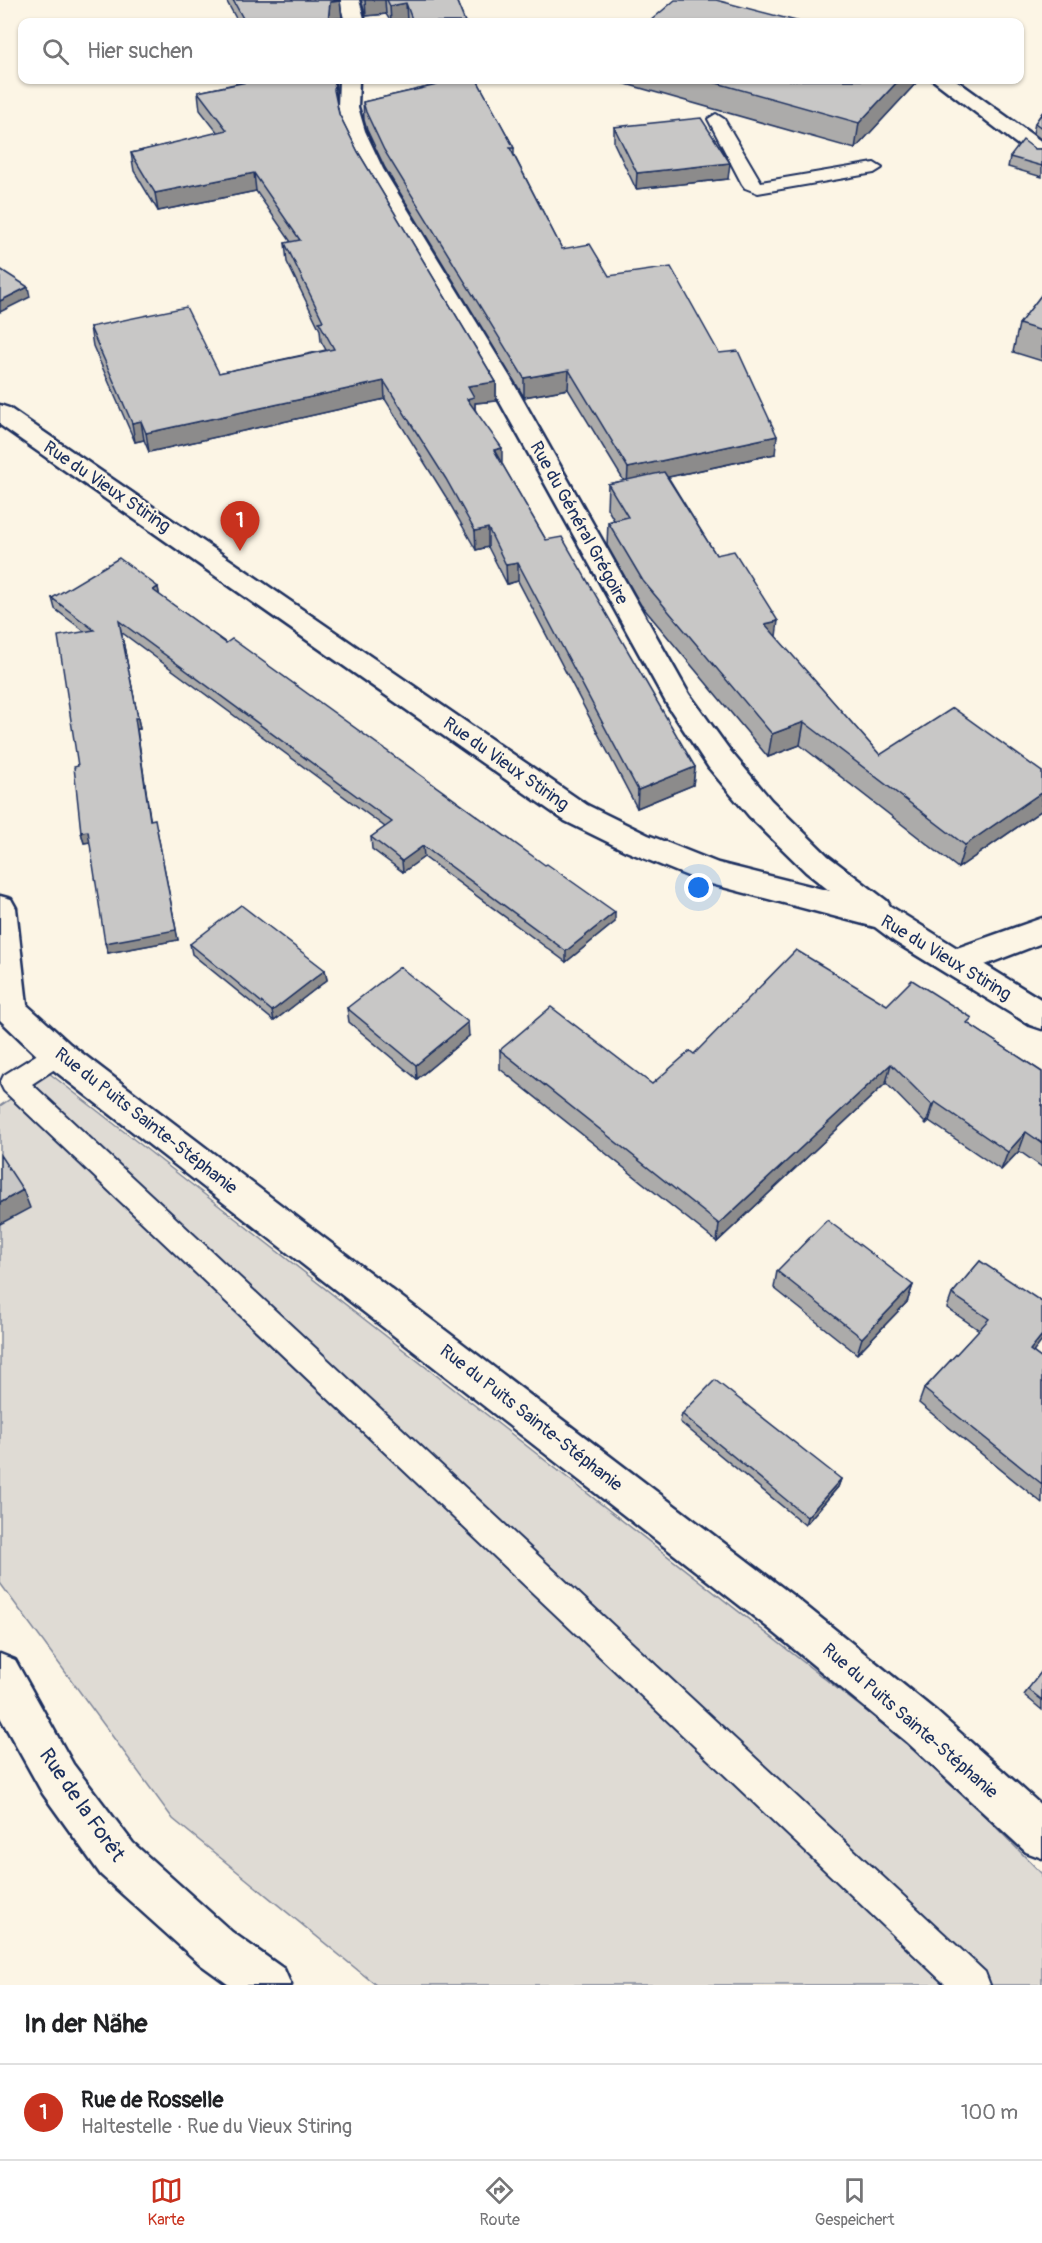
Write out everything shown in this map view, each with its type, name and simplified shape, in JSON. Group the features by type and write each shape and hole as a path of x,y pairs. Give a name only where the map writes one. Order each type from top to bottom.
{"street":[{"path":"349,0 354,18"},
{"name":"Rue du Général Grégoire","path":"349,84 348,106 354,131 372,169 498,378 678,699 720,760 760,808 817,864 885,917"},
{"path":"949,84 1042,152"},
{"name":"Rue du Vieux Stiring","path":"5,423 576,813 637,843 711,873 885,917 954,963 1042,1016"},
{"name":"Rue du Puits Sainte-Stéphanie","path":"0,908 11,1010 58,1054 781,1612 922,1727 1042,1836"},
{"path":"954,963 1042,930"},
{"name":"Rue de la Forêt","path":"0,1675 58,1779 117,1859 216,1948 268,1985"}],"lane":[{"path":"716,119 750,184 758,188 874,168"},
{"path":"58,1054 13,1083 972,1985"}],"shaded area":[{"path":"49,1073 934,1764 1042,1874 1042,1985 376,1985 173,1819 0,1583 0,1106"}],"building":[{"path":"233,0 340,0 330,2 328,18 243,18"},
{"path":"387,0 456,0 463,18 412,18 406,3 390,6"},
{"path":"675,0 716,0 785,18 654,18"},
{"path":"237,84 335,84 339,114 358,152 496,382 468,386 474,397 467,399 502,448 494,450 546,540 562,537 695,767 638,790 518,563 506,565 488,528 475,531 446,479 384,381 146,433 141,421 132,423 90,327 186,307 219,373 334,349 319,322 323,321 285,243 300,240 254,173 155,193 131,153 227,130 198,92"},
{"path":"479,84 514,148 510,148 562,249 590,244 609,276 671,267 719,353 738,351 777,436 628,468 569,370 524,378 384,150 363,102 437,85"},
{"path":"720,84 895,84 859,123"},
{"path":"1042,113 1042,128 1035,123"},
{"path":"701,118 730,163 637,173 614,127"},
{"path":"1023,140 1035,149 1042,149 1042,166 1010,157"},
{"path":"0,269 28,287 0,301"},
{"path":"1042,294 1042,331 1019,324"},
{"path":"664,472 716,555 734,551 778,621 765,624 880,755 953,708 1042,772 1042,792 965,845 804,722 772,734 643,581 608,522 628,517 608,484"},
{"path":"119,558 158,587 153,590 226,643 232,639 545,865 547,864 615,912 566,951 423,846 402,861 371,837 392,822 119,621 138,718 135,718 150,820 155,819 176,930 105,943 88,831 81,832 74,767 78,766 58,636 94,630 52,598"},
{"path":"241,905 325,970 272,1011 190,944"},
{"path":"796,950 887,1005 912,980 972,1018 967,1023 1042,1072 1042,1143 1026,1132 1008,1152 935,1102 932,1105 891,1064 719,1224 500,1050 551,1007 652,1084 690,1051 694,1054"},
{"path":"400,967 468,1022 416,1065 347,1008"},
{"path":"0,1155 23,1190 0,1203"},
{"path":"827,1220 913,1285 862,1338 777,1271"},
{"path":"980,1261 1042,1302 1042,1335 1030,1350 1042,1359 1042,1484 924,1389 989,1319 952,1294"},
{"path":"715,1380 841,1479 807,1517 682,1414"},
{"path":"1042,1671 1042,1700 1028,1689"}],"place":[{"name":"Rue de Rosselle","path":"240,551"}]}
